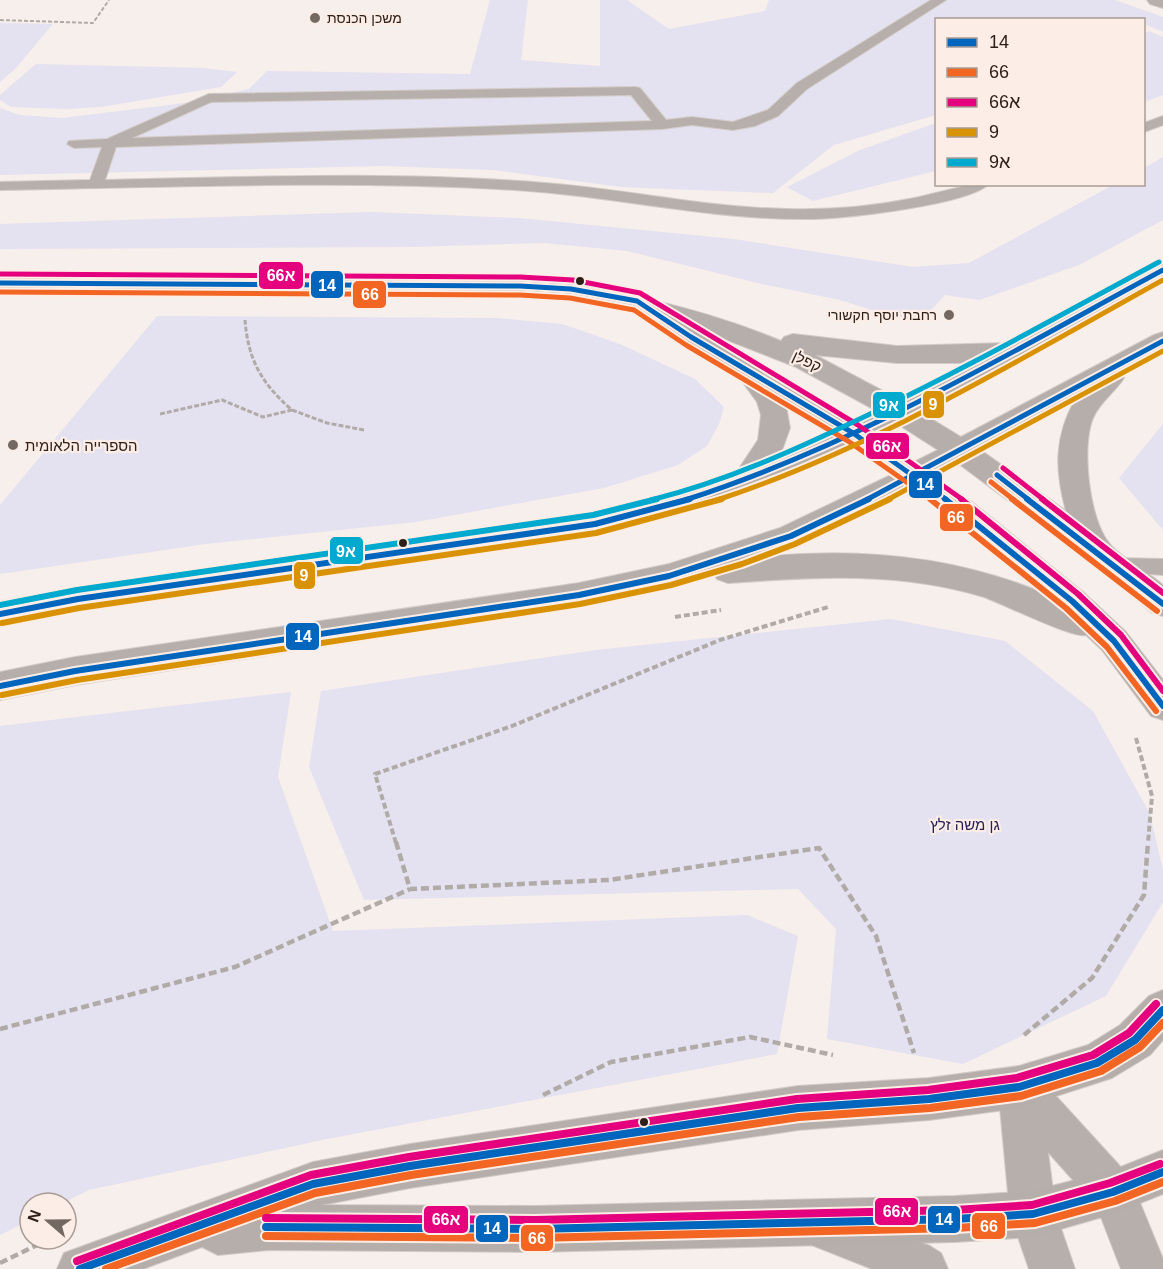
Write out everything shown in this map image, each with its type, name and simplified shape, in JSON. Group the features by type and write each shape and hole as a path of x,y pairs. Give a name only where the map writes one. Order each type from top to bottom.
{"street":[{"path":"1157,0 1163,2"},
{"path":"0,614 78,599 595,524 673,504 745,481 901,411 1163,270"},
{"name":"קפלן","path":"0,283 520,286 571,289 637,301 755,338 852,382 962,451 1106,558 1163,604"},
{"name":"קפלן","path":"637,301 690,337 853,432 961,510 1072,601 1114,641 1163,706"},
{"path":"755,338 880,354 923,356 973,355 1027,345"},
{"path":"0,686 75,671 579,595 669,576 791,536 962,451 1163,341"},
{"path":"1106,558 1078,509 1072,466 1075,435 1087,403 1119,367"},
{"path":"745,481 772,446 776,423 773,403 765,388 747,370"},
{"path":"669,576 829,564 921,570 958,577 1049,608 1114,641"},
{"path":"80,1269 313,1184 399,1168 798,1108 929,1099 1019,1087 1097,1063 1135,1040 1163,1010"},
{"path":"1019,1087 1113,1192 1144,1269"},
{"path":"1019,1087 1033,1214 1052,1269"},
{"path":"169,1237 268,1227 535,1229 1033,1214 1113,1192 1163,1172"},
{"path":"809,1222 914,1262 925,1269"}],"lane":[{"path":"74,144 662,125 692,121 733,126 750,123 773,113 802,86 940,0"},
{"path":"96,184 111,142 209,98 635,91 662,125"},
{"path":"1145,127 1163,120"},
{"path":"0,186 373,181 513,185 786,214 860,211 949,196 976,186"},
{"path":"1106,558 1163,567"}],"path":[{"path":"0,20 93,23 109,0"},
{"path":"245,284 247,348 261,381 292,410 310,419 344,428 364,430"},
{"path":"160,414 222,400 262,417 271,417 292,410"},
{"path":"410,890 375,774 512,726 720,639 831,606"},
{"path":"1018,1039 1092,978 1144,895 1152,796 1134,729"},
{"path":"0,1029 235,967 410,890 609,879 819,848 876,936 929,1099"},
{"path":"540,1096 611,1062 750,1037 839,1056"},
{"path":"0,1263 24,1251"}],"green space":[{"path":"490,0 528,0 521,60 600,66 600,0 627,0 669,29 765,11 769,0 1115,0 1163,17 1163,32 1145,24 1145,18 935,18 935,115 834,145 773,193 621,187 493,170 383,166 0,175 0,108 20,115 62,118 193,102 249,89 267,71 470,74"},
{"path":"0,23 53,24 15,69 0,82"},
{"path":"1149,31 1163,37 1163,95 1145,102 1145,33"},
{"path":"36,64 203,68 237,72 221,87 101,107 67,109 11,107 0,100 0,95"},
{"path":"935,123 935,171 813,201 787,187 860,150"},
{"path":"1163,157 1163,220 1079,265 979,300 945,295 926,315 907,318 887,315 840,300 762,284 627,251 544,243 410,247 0,249 0,224 370,212 519,218 734,239 913,267 969,263 1111,186 1145,186 1145,167"},
{"path":"157,316 497,318 562,324 620,344 695,379 724,407 719,424 707,446 678,465 604,488 416,522 206,544 0,574 0,505"},
{"path":"1163,424 1163,530 1119,478"},
{"name":"גן משה זלץ","path":"891,619 1005,641 1093,711 1150,814 1163,870 1163,902 1106,996 963,1064 827,1039 836,929 798,889 364,900 309,767 321,691 596,650"},
{"path":"291,692 278,777 333,931 747,915 798,936 777,1054 327,1139 89,1190 78,1196 78,1191 18,1191 18,1226 0,1235 0,726"}],"transit line":[{"name":"9א","path":"0,605 77,590 593,515 671,495 742,473 822,437 941,380 1159,262"},
{"name":"14","path":"0,614 78,599 595,524 673,504 745,481 826,445 945,388 1163,270"},
{"name":"66א","path":"0,274 520,277 573,280 640,293 858,425 967,503 1078,594 1121,635 1163,691"},
{"name":"9","path":"2,623 79,608 596,533 693,508 749,489 855,443 1011,364 1163,280"},
{"name":"14","path":"0,283 520,286 571,289 637,301 691,337 853,433 961,510 1072,601 1114,641 1163,706"},
{"name":"66","path":"0,292 520,295 570,298 634,310 686,345 848,441 956,517 1066,608 1107,647 1156,711"},
{"name":"14","path":"0,686 75,671 579,595 669,576 739,555 791,536 883,492 1163,341"},
{"name":"9","path":"2,695 77,680 580,604 671,585 742,564 795,544 887,500 1163,351"},
{"name":"66א","path":"1003,468 1163,593"},
{"name":"14","path":"997,475 1163,604"},
{"name":"66","path":"991,482 1157,611"},
{"name":"66א","path":"77,1261 311,1175 409,1157 797,1099 928,1090 1017,1078 1093,1055 1129,1033 1156,1004"},
{"name":"14","path":"80,1269 313,1184 410,1166 798,1108 929,1099 1019,1087 1097,1063 1135,1040 1163,1010"},
{"name":"66","path":"106,1269 315,1193 411,1175 799,1117 930,1108 1021,1096 1101,1071 1140,1047 1163,1023"},
{"name":"66א","path":"266,1218 535,1220 955,1210 1032,1205 1110,1183 1160,1164"},
{"name":"14","path":"266,1227 535,1229 955,1219 1033,1214 1113,1192 1163,1172"},
{"name":"66","path":"266,1236 535,1238 956,1228 1035,1223 1115,1201 1163,1182"}],"place":[{"name":"משכן הכנסת","path":"315,18"},
{"name":"רחבת יוסף חקשורי","path":"949,315"},
{"name":"הספרייה הלאומית","path":"13,445"}]}
